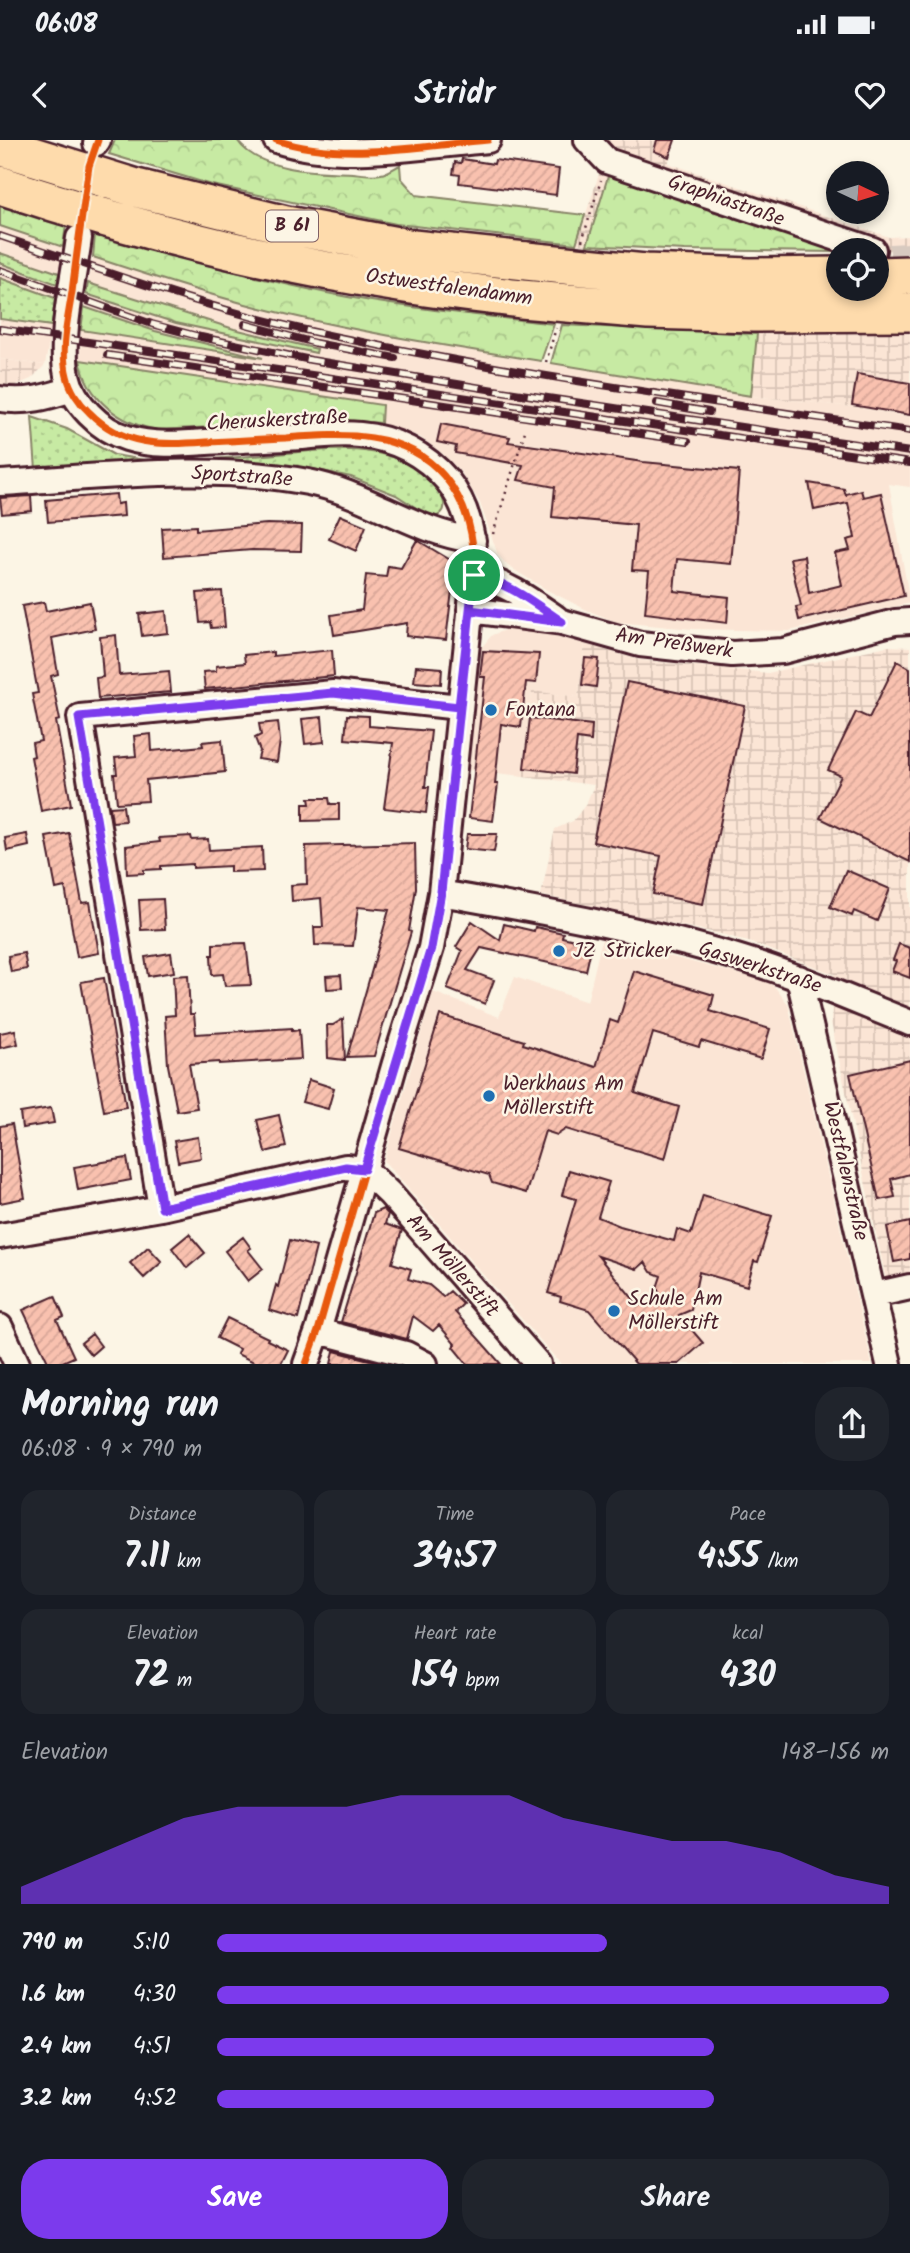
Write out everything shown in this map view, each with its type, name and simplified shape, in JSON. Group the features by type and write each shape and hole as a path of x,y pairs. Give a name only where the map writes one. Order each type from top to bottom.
{"highway":[{"name":"Ostwestfalendamm","path":"0,146 136,188 286,225 413,250 645,273 750,277 826,276"},
{"name":"Ostwestfalendamm","path":"0,185 91,214 198,243 404,284 521,299 648,310 753,313 910,312"}],"street":[{"path":"276,140 314,150 340,151 488,140"},
{"name":"Graphiastraße","path":"587,140 607,161 826,241"},
{"name":"Cheruskerstraße","path":"79,238 65,342 67,376 85,408 102,426 125,438 149,443 178,444 328,435 359,435 389,440 417,453 437,468 455,490 467,514 474,558 470,610 441,892 431,948 306,1364"},
{"path":"0,399 25,402 44,399 72,389"},
{"name":"Sportstraße","path":"0,483 196,472 250,474 310,482 355,496 442,534 474,558"},
{"name":"Am Preßwerk","path":"474,558 494,579 562,622"},
{"name":"Am Preßwerk","path":"470,610 562,622 640,644 733,654 783,650 895,622 910,621"},
{"path":"162,1208 79,717 333,693 459,707"},
{"name":"Gaswerkstraße","path":"441,892 670,939 746,960 799,978 910,1023"},
{"name":"Westfalenstraße","path":"799,978 890,1364"},
{"path":"0,1236 162,1208 346,1167 364,1169"},
{"name":"Am Möllerstift","path":"364,1169 390,1194 538,1364"},
{"path":"874,1295 910,1287"},
{"path":"0,1327 17,1364"},
{"path":"318,1331 407,1354 425,1364"}],"path":[{"path":"474,558 485,550 493,534 526,428"}],"shaded area":[{"path":"607,140 676,140 668,163 826,216 826,224 850,224 889,237 910,236 910,249 889,250 889,238 832,238 609,174 587,245 576,244 609,144"},
{"path":"0,226 63,247 59,273 0,253"},
{"path":"93,257 256,307 427,343 751,396 853,407 910,417 910,487 889,484 910,603 789,631 692,629 616,622 585,609 508,566 498,555 480,503 461,472 442,453 420,437 381,423 382,405 80,360 81,330 252,356 155,331 84,307 86,294 176,323 315,353 316,349 234,329 88,283"},
{"path":"0,263 57,284 55,298 0,278"},
{"path":"0,319 52,326 45,365 0,359"},
{"path":"910,332 910,417 853,407 751,396 757,334"},
{"path":"0,359 45,365 31,379 9,388 0,388"},
{"path":"510,628 533,630 585,644 578,697 532,692 523,776 469,770 481,648 492,635"},
{"path":"585,644 639,660 768,673 887,646 910,647 910,1284 888,1289 831,1022 834,974 725,935 541,895 555,829 573,821 586,804 594,785 523,776 532,691 578,697"},
{"path":"602,939 766,981 774,986 788,1004 872,1364 561,1364 384,1161 433,992 499,1017 515,977 587,1002"}],"green space":[{"path":"115,140 237,140 259,159 307,171 374,175 386,173 400,165 401,178 416,195 585,215 576,244 396,224 212,185 109,154"},
{"path":"609,173 826,246 826,252 685,250 587,245"},
{"path":"0,203 66,225 63,247 0,226"},
{"path":"95,235 327,293 412,307 554,324 541,361 363,331 236,302 93,257"},
{"path":"0,253 59,273 57,284 0,263"},
{"path":"0,278 55,298 52,326 0,319"},
{"path":"88,283 234,329 317,349 316,353 176,323 86,294"},
{"path":"84,307 155,331 263,358 81,330"},
{"path":"562,325 757,334 751,396 551,363"},
{"path":"80,360 382,405 381,423 344,420 158,430 131,422 107,407 90,387"},
{"path":"32,417 67,429 114,455 163,463 332,450 377,453 398,459 417,469 439,491 444,509 432,518 396,495 351,477 303,467 241,464 36,470"}],"building":[{"path":"657,140 675,140 669,157 654,151"},
{"path":"462,159 494,164 495,160 559,169 556,195 459,183 460,175 453,174 455,162 461,163"},
{"path":"857,374 910,383 910,415 852,405"},
{"path":"441,424 510,437 508,442 643,462 739,471 731,564 677,559 674,591 729,597 727,623 645,613 649,571 632,570 636,525 552,517 555,487 518,480 523,465 455,453 456,446 437,442"},
{"path":"809,483 844,489 846,496 861,490 863,497 881,493 904,596 799,620 796,607 801,606 790,558 804,556 809,593 842,585 835,553 850,550 847,540 855,538 848,503 814,510"},
{"path":"116,494 117,504 123,503 124,516 48,522 46,500"},
{"path":"31,496 32,511 2,514 0,498"},
{"path":"340,515 366,526 356,551 329,539"},
{"path":"267,524 302,525 301,551 252,550 164,557 162,528 196,526 196,530"},
{"path":"417,540 452,561 455,566 446,640 406,636 407,623 334,635 331,615 362,610 366,575 386,577 388,566 401,568"},
{"path":"222,591 225,627 211,628 210,622 200,623 197,593"},
{"path":"44,602 46,611 90,602 95,629 52,638 58,674 51,676 60,720 56,721 71,805 41,811 31,757 34,756 32,743 41,741 32,694 38,693 22,606"},
{"path":"166,611 168,633 142,636 139,614"},
{"path":"116,635 119,675 169,671 171,692 98,698 96,678 103,677 100,637"},
{"path":"332,650 334,676 205,689 203,672 216,671 216,666 245,663 244,655 273,652 273,656"},
{"path":"483,651 539,654 536,683 526,682 521,727 501,724 493,821 469,818 485,677 480,677"},
{"path":"585,658 599,659 596,687 582,685"},
{"path":"897,661 910,668 910,862 820,818 841,776 828,770 856,712 869,718"},
{"path":"416,666 442,668 441,684 414,682"},
{"path":"627,682 745,706 703,904 653,894 661,856 593,842"},
{"path":"347,715 369,716 369,726 431,731 425,787 429,787 426,813 384,808 393,743 345,739"},
{"path":"322,717 324,742 305,744 302,719"},
{"path":"530,718 592,725 591,741 577,739 573,774 524,768"},
{"path":"278,722 280,741 277,762 258,759 260,751 255,738 261,735 259,724"},
{"path":"151,734 152,751 203,746 202,742 222,740 225,772 146,780 148,801 117,803 115,758 136,756 134,736"},
{"path":"309,798 329,798 330,804 339,804 339,820 303,821 303,804 310,804"},
{"path":"123,806 125,821 112,822 110,807"},
{"path":"69,833 82,903 90,902 99,953 77,957 65,887 56,889 46,837"},
{"path":"27,834 29,846 7,851 5,838"},
{"path":"467,834 497,834 494,852 465,849"},
{"path":"191,836 192,840 208,839 209,850 262,847 263,871 230,872 230,866 193,868 193,864 161,866 161,869 144,870 144,873 127,874 126,846 160,842 159,838"},
{"path":"415,843 416,888 409,931 411,932 374,1056 347,1057 389,910 358,907 353,946 315,945 314,927 323,927 321,898 292,901 291,885 307,884 306,846"},
{"path":"846,870 890,889 877,921 854,911 852,916 830,907"},
{"path":"163,899 165,929 141,930 139,900"},
{"path":"472,921 500,940 504,924 534,931 535,927 563,933 562,937 592,944 586,971 481,948 467,970 494,980 485,1004 447,989 462,951 456,947"},
{"path":"246,943 251,985 225,986 223,974 212,975 213,944"},
{"path":"899,944 910,948 910,978 892,971"},
{"path":"24,953 27,969 11,972 8,956"},
{"path":"171,953 174,972 148,976 145,957"},
{"path":"634,971 714,995 710,1011 770,1029 761,1059 701,1041 699,1047 653,1033 635,1093 679,1107 665,1159 566,1129 557,1135 545,1131 526,1193 492,1183 489,1175 399,1148 440,1015 596,1067 610,1020 618,1023"},
{"path":"188,975 190,1014 194,1014 196,1034 292,1028 292,1031 299,1030 301,1059 189,1064 197,1108 177,1111 168,1065 165,1016 175,1015 173,976"},
{"path":"341,975 342,988 327,989 326,976"},
{"path":"104,978 126,1107 104,1111 81,982"},
{"path":"343,1019 345,1060 328,1058 327,1025 333,1025"},
{"path":"15,1030 18,1044 0,1048 0,1033"},
{"path":"910,1060 910,1174 891,1179 895,1197 879,1200 850,1074"},
{"path":"309,1080 334,1088 328,1109 302,1102"},
{"path":"51,1108 54,1123 22,1128 20,1113"},
{"path":"279,1115 286,1147 265,1152 257,1120"},
{"path":"12,1124 25,1198 0,1203 0,1126"},
{"path":"198,1137 201,1158 178,1162 174,1141"},
{"path":"127,1158 131,1180 78,1190 74,1167"},
{"path":"569,1170 609,1182 598,1217 674,1241 677,1229 691,1234 703,1195 772,1216 758,1262 754,1261 747,1286 699,1272 691,1310 679,1315 703,1343 679,1364 636,1364 589,1310 560,1301 561,1297 548,1293 576,1199 562,1195","holes":["598,1256 637,1269 645,1262 651,1272 661,1276 657,1288 663,1302 638,1305"]},
{"path":"383,1209 388,1214 385,1224 402,1230 392,1263 411,1269 408,1279 429,1285 443,1297 450,1291 463,1304 455,1312 501,1364 467,1364 439,1325 433,1331 413,1316 407,1339 341,1322 374,1213"},
{"path":"910,1222 910,1259 894,1262 887,1227"},
{"path":"189,1234 205,1253 187,1268 172,1248"},
{"path":"243,1237 251,1248 248,1250 263,1269 248,1281 225,1251"},
{"path":"290,1240 316,1247 298,1319 269,1310"},
{"path":"148,1247 162,1262 144,1278 130,1263"},
{"path":"55,1296 64,1317 57,1320 74,1357 58,1364 49,1364 23,1310"},
{"path":"227,1318 288,1350 281,1364 258,1364 237,1354 239,1349 217,1338"},
{"path":"92,1334 101,1346 91,1355 81,1343"},
{"path":"334,1351 385,1364 331,1364"}],"tunnel":[{"path":"890,256 910,255"}],"railway":[{"path":"0,236 198,301 319,333 540,375 910,431"},
{"path":"0,270 152,324 311,360 910,452"},
{"path":"245,324 315,343 395,358"},
{"path":"0,329 910,463"},
{"path":"107,355 688,441"},
{"path":"657,403 709,412"}],"cycle path":[{"path":"98,140 89,166 64,345 68,381 85,408 115,432 129,438 158,443 329,436 391,442 428,461 444,476 459,499 471,535 474,575 441,893 431,948 306,1364"},
{"path":"276,140 301,147 354,151 488,140"}],"place":[{"name":"Fontana","path":"491,710"},
{"name":"JZ Stricker","path":"559,951"},
{"name":"Werkhaus Am Möllerstift","path":"489,1096"},
{"name":"Schule Am Möllerstift","path":"614,1311"}],"route":[{"path":"474,575 459,707 333,693 79,717 162,1208 346,1167 364,1169 431,948 441,892 459,707 470,610 516,615 562,622 494,579 474,575"}]}
